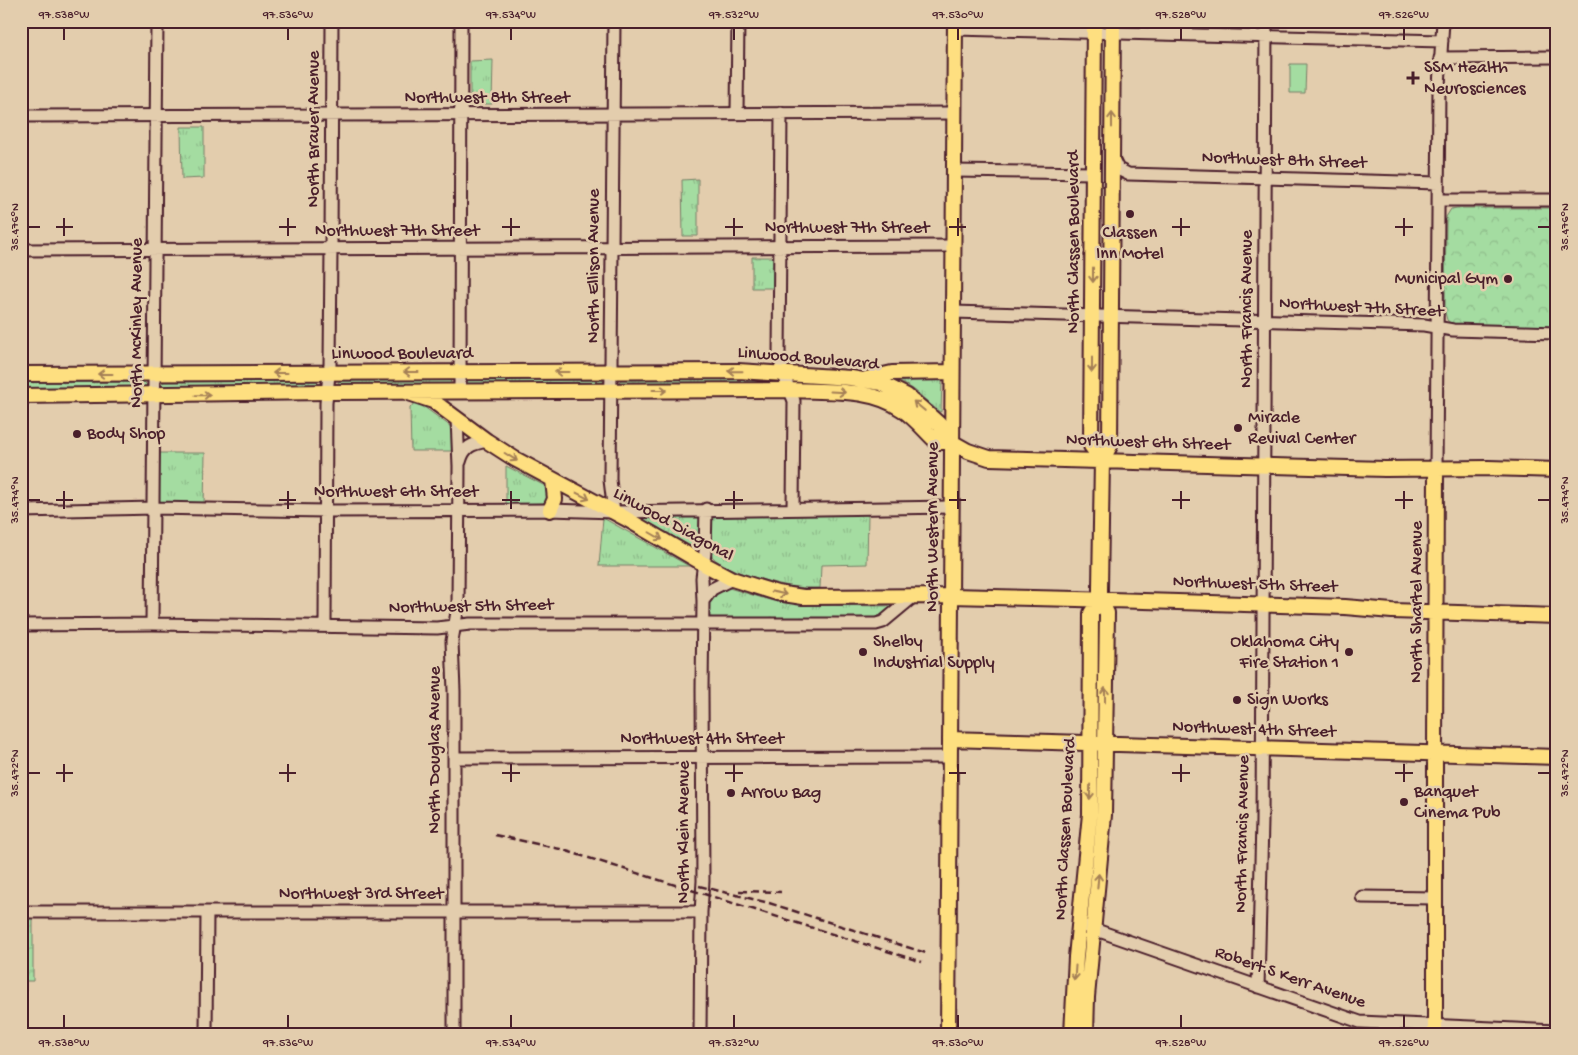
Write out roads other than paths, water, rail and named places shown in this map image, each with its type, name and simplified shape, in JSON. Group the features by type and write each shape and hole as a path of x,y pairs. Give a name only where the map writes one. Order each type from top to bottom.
{"main road":[{"name":"North Western Avenue","path":"948,1034 955,25"},
{"name":"North Classen Boulevard","path":"1094,26 1091,446 1102,460"},
{"name":"North Classen Boulevard","path":"1086,1034 1087,997 1104,814 1091,614 1100,600 1102,460 1110,446 1113,27"},
{"name":"Linwood Boulevard","path":"21,374 738,371 783,373 881,383 907,396 939,424 952,442"},
{"path":"865,380 892,373 952,372"},
{"name":"Linwood Boulevard","path":"21,396 611,390 789,390 854,393 878,397 904,411 937,442 952,442"},
{"name":"Linwood Diagonal","path":"406,392 433,401 487,441 553,480 614,512 732,579 777,593 803,597 951,596"},
{"name":"Northwest 6th Street","path":"952,442 968,451 989,458 1557,470"},
{"name":"North Shartel Avenue","path":"1435,1030 1436,468"},
{"path":"550,510 556,495 553,480"},
{"name":"Northwest 5th Street","path":"951,596 1263,604 1392,611 1557,616"},
{"name":"Northwest 4th Street","path":"950,739 1557,757"},
{"name":"North Classen Boulevard","path":"1072,1034 1076,957 1098,744"}],"street":[{"name":"North McKinley Avenue","path":"152,624 157,21"},
{"name":"North Brauer Avenue","path":"325,626 327,392 331,248 332,21"},
{"path":"460,392 461,21"},
{"name":"North Ellison Avenue","path":"614,21 610,480 614,512"},
{"path":"737,113 738,21"},
{"name":"North Francis Avenue","path":"1258,986 1262,748 1266,21"},
{"name":"North Shartel Avenue","path":"1436,468 1440,58 1444,21"},
{"path":"955,25 1094,26 1265,36 1442,41"},
{"path":"1440,58 1557,57"},
{"path":"781,113 779,356 783,373 794,401 793,508"},
{"name":"Northwest 8th Street","path":"21,116 954,113"},
{"path":"1112,156 1118,169 1128,174"},
{"path":"954,171 1093,174"},
{"name":"Northwest 8th Street","path":"1128,174 1438,183"},
{"path":"1112,186 1120,178 1128,174"},
{"path":"1438,200 1557,200"},
{"name":"Northwest 7th Street","path":"21,250 953,246"},
{"name":"Northwest 7th Street","path":"953,312 1424,325 1452,330 1557,333"},
{"name":"North Douglas Avenue","path":"454,1034 454,691 452,641 458,606 459,466 457,419"},
{"name":"North Douglas Avenue","path":"459,466 466,447 487,441"},
{"name":"Northwest 6th Street","path":"21,511 154,508 326,511 550,510 614,512 706,509 952,507"},
{"name":"North Klein Avenue","path":"700,1034 703,881 702,586 706,509"},
{"path":"703,601 712,589 732,579"},
{"name":"Northwest 5th Street","path":"21,625 152,624 437,628 470,624 876,624 883,622 913,597"},
{"name":"Northwest 4th Street","path":"454,758 950,757"},
{"path":"1362,897 1436,898"},
{"name":"Northwest 3rd Street","path":"21,912 701,912"},
{"path":"206,1034 207,912"},
{"name":"Robert S Kerr Avenue","path":"1080,924 1360,1022 1435,1030 1557,1031"}],"railway":[{"path":"495,835 560,849 922,962"},
{"path":"699,886 769,903 929,954"},
{"path":"739,891 781,892"}],"place":[{"name":"SSM Health Neurosciences","path":"1413,78"},
{"name":"Classen Inn Motel","path":"1130,214"},
{"name":"Municipal Gym","path":"1508,279"},
{"name":"Miracle Revival Center","path":"1238,428"},
{"name":"Body Shop","path":"77,434"},
{"name":"Shelby Industrial Supply","path":"863,652"},
{"name":"Oklahoma City Fire Station 1","path":"1349,652"},
{"name":"Sign Works","path":"1237,700"},
{"name":"Arrow Bag","path":"731,793"},
{"name":"Banquet Cinema Pub","path":"1404,802"}]}
